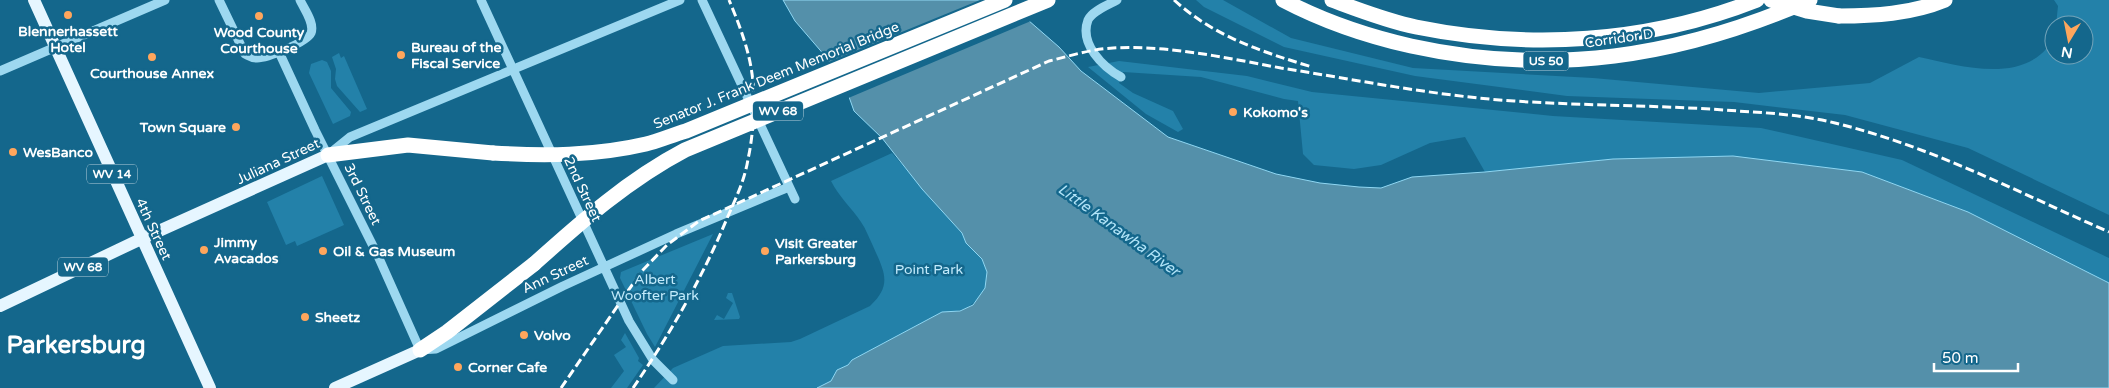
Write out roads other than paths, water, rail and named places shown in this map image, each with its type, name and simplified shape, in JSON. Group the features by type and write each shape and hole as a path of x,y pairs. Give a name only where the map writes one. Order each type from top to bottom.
{"highway":[{"name":"Senator J. Frank Deem Memorial Bridge","path":"328,155 408,145 493,153 569,154 616,150 647,144 703,124 1005,0"},
{"name":"WV 68","path":"420,350 448,332 534,264 590,214 625,186 659,164 685,150 1048,0"},
{"name":"Corridor D","path":"1283,0 1336,23 1382,39 1468,56 1558,62 1613,57 1669,48 1726,32 1770,17 1810,0"},
{"name":"Corridor D","path":"1332,0 1414,27 1470,36 1532,41 1572,40 1640,33 1704,18 1757,0"},
{"path":"1771,0 1806,11 1839,16 1868,16 1895,13 1945,0"}],"main road":[{"name":"4th Street","path":"34,0 210,388"},
{"name":"Juliana Street","path":"0,306 141,239 328,155"},
{"name":"Ann Street","path":"335,388 420,350"}],"street":[{"path":"0,71 165,0"},
{"path":"219,0 245,54 253,58 262,58 279,52 305,40 311,34 312,26 300,0"},
{"name":"2nd Street","path":"481,0 629,321 652,360 673,380"},
{"name":"Juliana Street","path":"328,155 350,137 680,0"},
{"path":"702,0 795,199"},
{"path":"1117,0 1094,13 1088,20 1087,30 1089,42 1096,56 1106,68 1121,77"},
{"name":"3rd Street","path":"279,52 377,253 420,350"},
{"name":"Ann Street","path":"420,350 436,349 562,286 676,234 789,187"}],"water":[{"name":"Little Kanawha River","path":"783,0 1005,0 1059,47 1081,71 1168,137 1276,174 1320,183 1381,188 1412,177 1485,172 1613,159 1733,156 1862,172 1968,212 2109,283 2109,388 817,388 831,381 837,370 848,365 852,360 942,312 960,311 973,305 985,288 987,272 982,259 966,243 962,233 922,189 882,138 854,111 848,94 826,57 795,21"}],"railway":[{"path":"633,388 673,326 697,283 734,202 747,166 753,121 752,72 741,30 729,0"},
{"path":"1174,0 1190,13 1222,33 1256,49 1312,67"},
{"path":"561,388 641,272 667,245 699,221 1049,61 1105,49 1155,48 1176,50 1397,87 1485,99 1710,109 1811,118 1870,133 1940,157 2109,232"}],"place":[{"name":"Blennerhassett Hotel","path":"68,15"},
{"name":"Wood County Courthouse","path":"259,16"},
{"name":"Bureau of the Fiscal Service","path":"401,55"},
{"name":"Courthouse Annex","path":"152,57"},
{"name":"Kokomo's","path":"1233,112"},
{"name":"Town Square","path":"236,127"},
{"name":"WesBanco","path":"13,152"},
{"name":"Jimmy Avacados","path":"204,250"},
{"name":"Oil & Gas Museum","path":"323,251"},
{"name":"Visit Greater Parkersburg","path":"765,251"},
{"name":"Sheetz","path":"305,317"},
{"name":"Volvo","path":"524,335"},
{"name":"Corner Cafe","path":"458,367"}],"district":[{"name":"Parkersburg","path":"76,345"}],"park label":[{"name":"Point Park","path":"929,269"},
{"name":"Albert Woofter Park","path":"655,288"}]}
